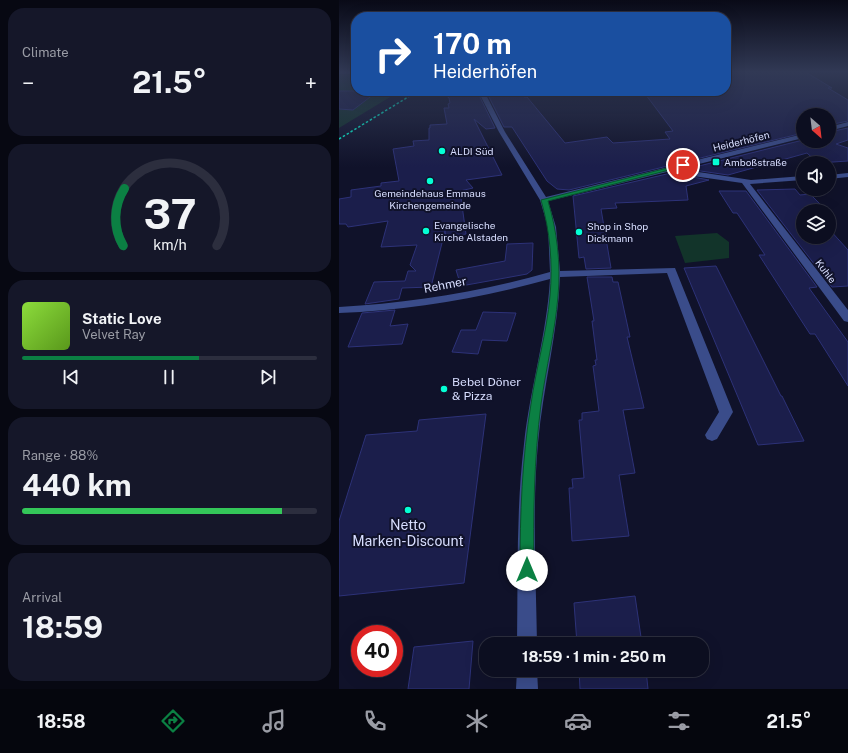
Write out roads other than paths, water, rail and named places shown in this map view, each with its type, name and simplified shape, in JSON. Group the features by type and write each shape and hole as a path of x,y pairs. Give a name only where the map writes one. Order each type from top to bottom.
{"street":[{"path":"487,103 504,135 545,200 552,227 555,274 552,318 536,404 531,444 527,510 527,637"},
{"path":"836,127 848,124"},
{"name":"Heiderhöfen","path":"545,200 796,138"},
{"path":"669,169 686,173 744,181 796,178"},
{"path":"836,176 848,175"},
{"name":"Kuhle","path":"744,181 848,318"},
{"name":"Rehmer","path":"339,310 380,308 424,303 520,284 555,274 671,270 726,412 712,435"},
{"path":"527,677 527,689"}],"railway":[{"path":"339,139 398,103"}],"place":[{"name":"ALDI Süd","path":"442,151"},
{"name":"Amboßstraße","path":"716,162"},
{"name":"Gemeindehaus Emmaus Kirchengemeinde","path":"430,181"},
{"name":"Evangelische Kirche Alstaden","path":"426,231"},
{"name":"Shop in Shop Dickmann","path":"579,232"},
{"name":"Bebel Döner & Pizza","path":"444,389"},
{"name":"Netto Marken-Discount","path":"408,510"}]}
